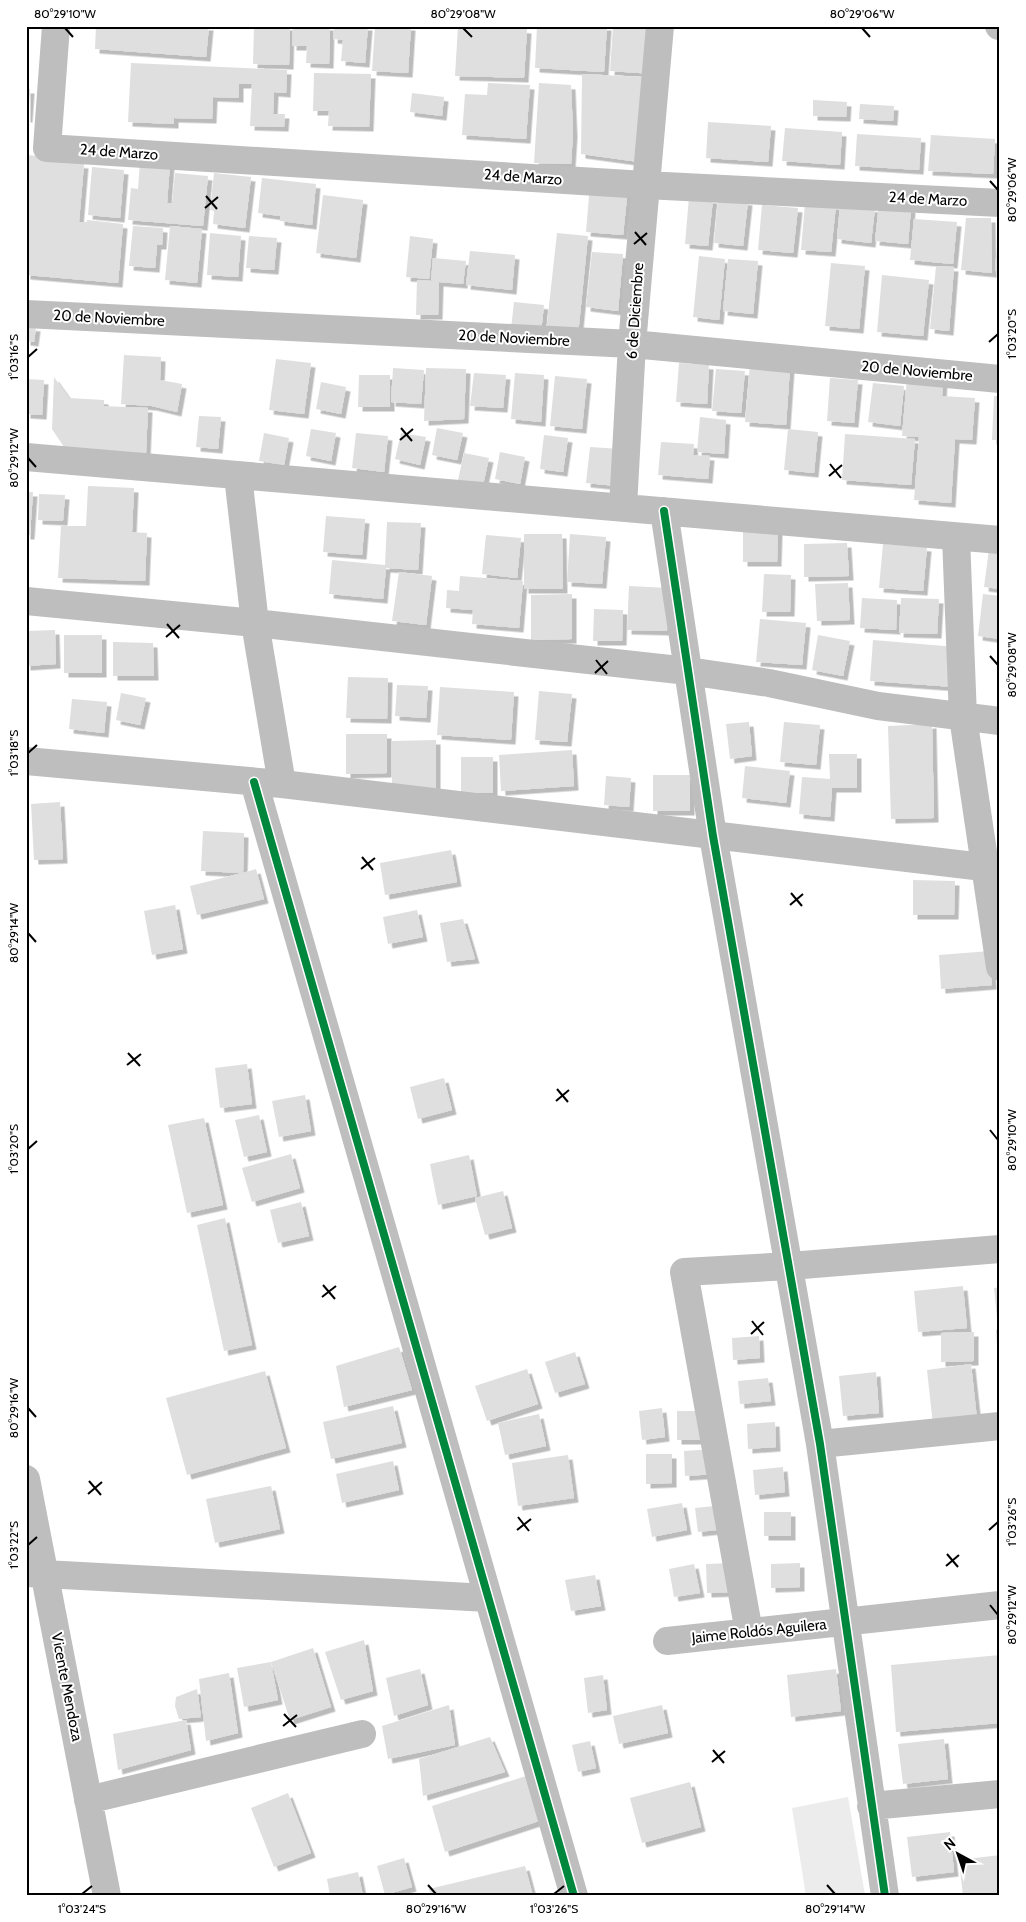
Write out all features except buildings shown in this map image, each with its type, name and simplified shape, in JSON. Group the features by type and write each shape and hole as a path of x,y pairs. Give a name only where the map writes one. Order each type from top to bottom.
{"street":[{"name":"24 de Marzo","path":"56,26 47,148 645,185 1000,203"},
{"name":"6 de Diciembre","path":"623,507 632,344 660,26"},
{"name":"20 de Noviembre","path":"26,314 632,344 1000,379"},
{"path":"26,457 1000,540"},
{"path":"238,476 255,622 282,784"},
{"path":"664,511 712,836 790,1266 820,1444 885,1896"},
{"path":"956,537 963,717 992,869 1000,967"},
{"path":"26,601 255,622 688,671 769,683 878,706 1000,721"},
{"path":"26,761 282,784 992,869"},
{"path":"254,782 574,1896"},
{"path":"749,1632 684,1272 790,1266 1000,1249"},
{"path":"820,1444 1000,1426"},
{"name":"Vicente Mendoza","path":"26,1479 36,1574 88,1800 107,1896"},
{"path":"36,1574 488,1598"},
{"name":"Jaime Roldós Aguilera","path":"667,1641 1000,1605"},
{"path":"88,1800 362,1734"},
{"path":"871,1806 1000,1794"}],"shaded area":[{"path":"848,1797 865,1895 806,1896 792,1808"}],"cycle path":[{"path":"664,511 713,836 820,1444 885,1896"},
{"path":"254,782 574,1896"}]}
